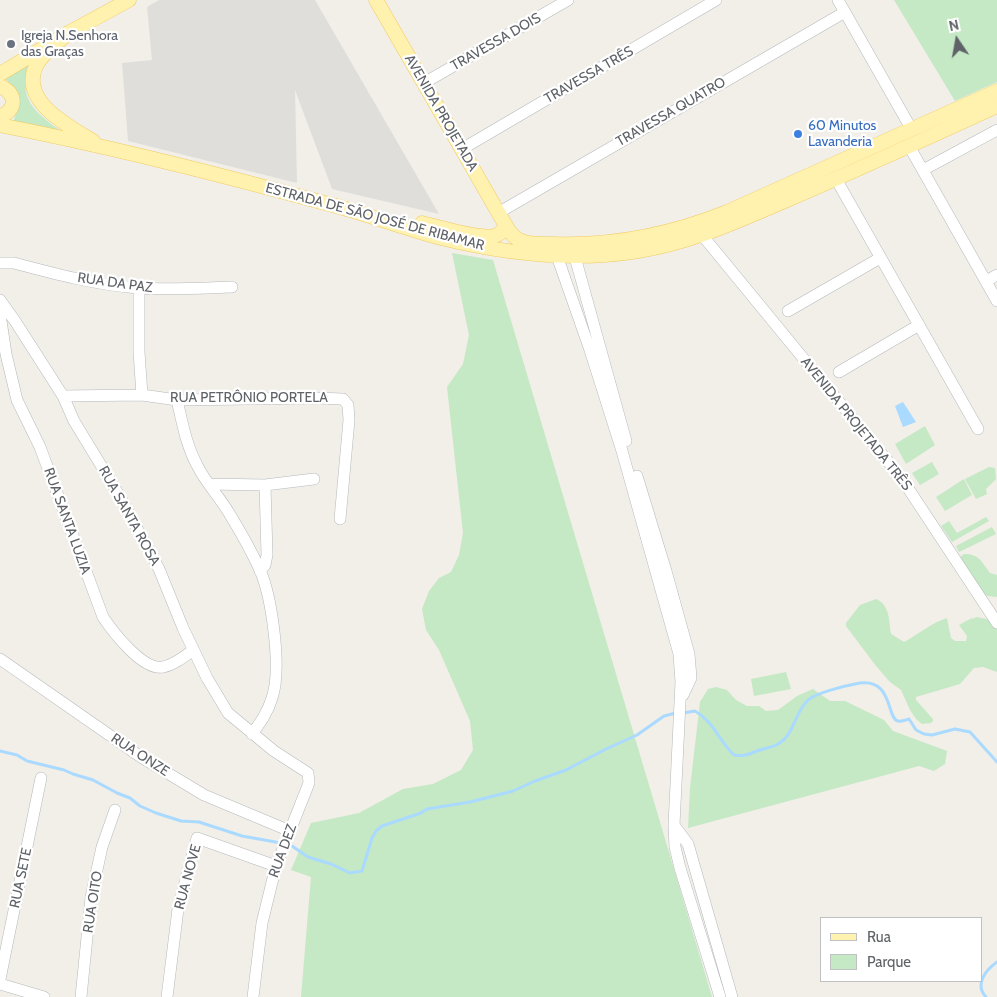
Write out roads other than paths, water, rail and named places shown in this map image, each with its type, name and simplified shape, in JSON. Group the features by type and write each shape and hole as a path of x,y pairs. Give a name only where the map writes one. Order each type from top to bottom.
{"main road":[{"path":"0,74 70,32 129,0"},
{"name":"AVENIDA PROJETADA","path":"376,0 506,226"},
{"path":"70,32 48,50 38,63 33,75 34,89 40,102 50,112 68,126 104,147"},
{"path":"0,86 10,93 13,102 9,112 0,117"},
{"path":"325,202 479,236 490,237 497,235 506,226 512,236 519,240 536,244 613,242 664,233 727,212 997,91"},
{"name":"ESTRADA DE SÃO JOSÉ DE RIBAMAR","path":"0,125 104,147 325,202 441,238 523,254 575,256 641,251 702,235 836,179 997,106"}],"street":[{"name":"TRAVESSA DOIS","path":"424,83 568,0"},
{"name":"TRAVESSA TRÊS","path":"462,149 716,0"},
{"path":"838,0 912,130"},
{"name":"TRAVESSA QUATRO","path":"498,213 845,12"},
{"path":"923,170 997,130"},
{"path":"910,146 997,301"},
{"path":"836,179 978,429"},
{"name":"AVENIDA PROJETADA TRÊS","path":"702,235 900,476 997,623"},
{"path":"557,256 595,348"},
{"path":"575,256 595,348 656,553 679,654 681,682 674,825 675,847 720,997"},
{"path":"788,311 880,258"},
{"name":"RUA DA PAZ","path":"0,262 14,263 105,284 139,288 232,287"},
{"path":"986,281 997,274"},
{"path":"139,288 139,352 142,395"},
{"name":"RUA SANTA ROSA","path":"0,300 16,321 62,396 74,421 119,495 159,569 207,678 228,714 252,734"},
{"name":"RUA SANTA LUZIA","path":"0,314 6,354 17,400 27,424 40,447 104,617 114,633 132,651 155,668 168,666 194,650"},
{"path":"839,372 919,325"},
{"name":"RUA PETRÔNIO PORTELA","path":"62,396 142,395 177,400 343,399 348,405 349,420 340,520"},
{"path":"177,400 193,457 228,512 260,571 270,607 275,637 276,663 273,696 264,717 252,734"},
{"path":"209,484 265,485 314,479"},
{"path":"260,571 265,565 267,555 265,485"},
{"name":"RUA ONZE","path":"0,659 134,752 204,795 288,835"},
{"name":"RUA DEZ","path":"252,734 308,773 309,783 276,866 262,923 253,997"},
{"name":"RUA SETE","path":"0,979 41,778"},
{"name":"RUA OITO","path":"81,997 91,897 102,847 115,810"},
{"path":"674,825 688,844 732,997"},
{"name":"RUA NOVE","path":"167,997 178,909 197,838 276,866"},
{"path":"0,984 44,997"}],"water":[{"path":"903,402 916,422 903,427 895,406"}],"waterway":[{"path":"683,713 695,711 702,715 734,755 745,755 774,746 784,740 803,705 812,697 837,688 868,683 883,691 894,718 898,721 909,719 916,730 924,734 932,735 955,729 970,732 997,762"},
{"path":"287,845 292,846 308,857 331,864 350,873 362,871 372,838 382,826 421,813 427,809 470,802 513,791 566,770 637,735 664,716 676,713"},
{"path":"0,751 17,755 27,761 64,770 93,780 156,813 181,821 199,822 242,836 281,843"},
{"path":"982,980 989,969 997,962"},
{"path":"981,982 981,987 986,997"}],"place":[{"name":"Igreja N.Senhora das Graças","path":"11,44"},
{"name":"60 Minutos Lavanderia","path":"798,134"}]}
